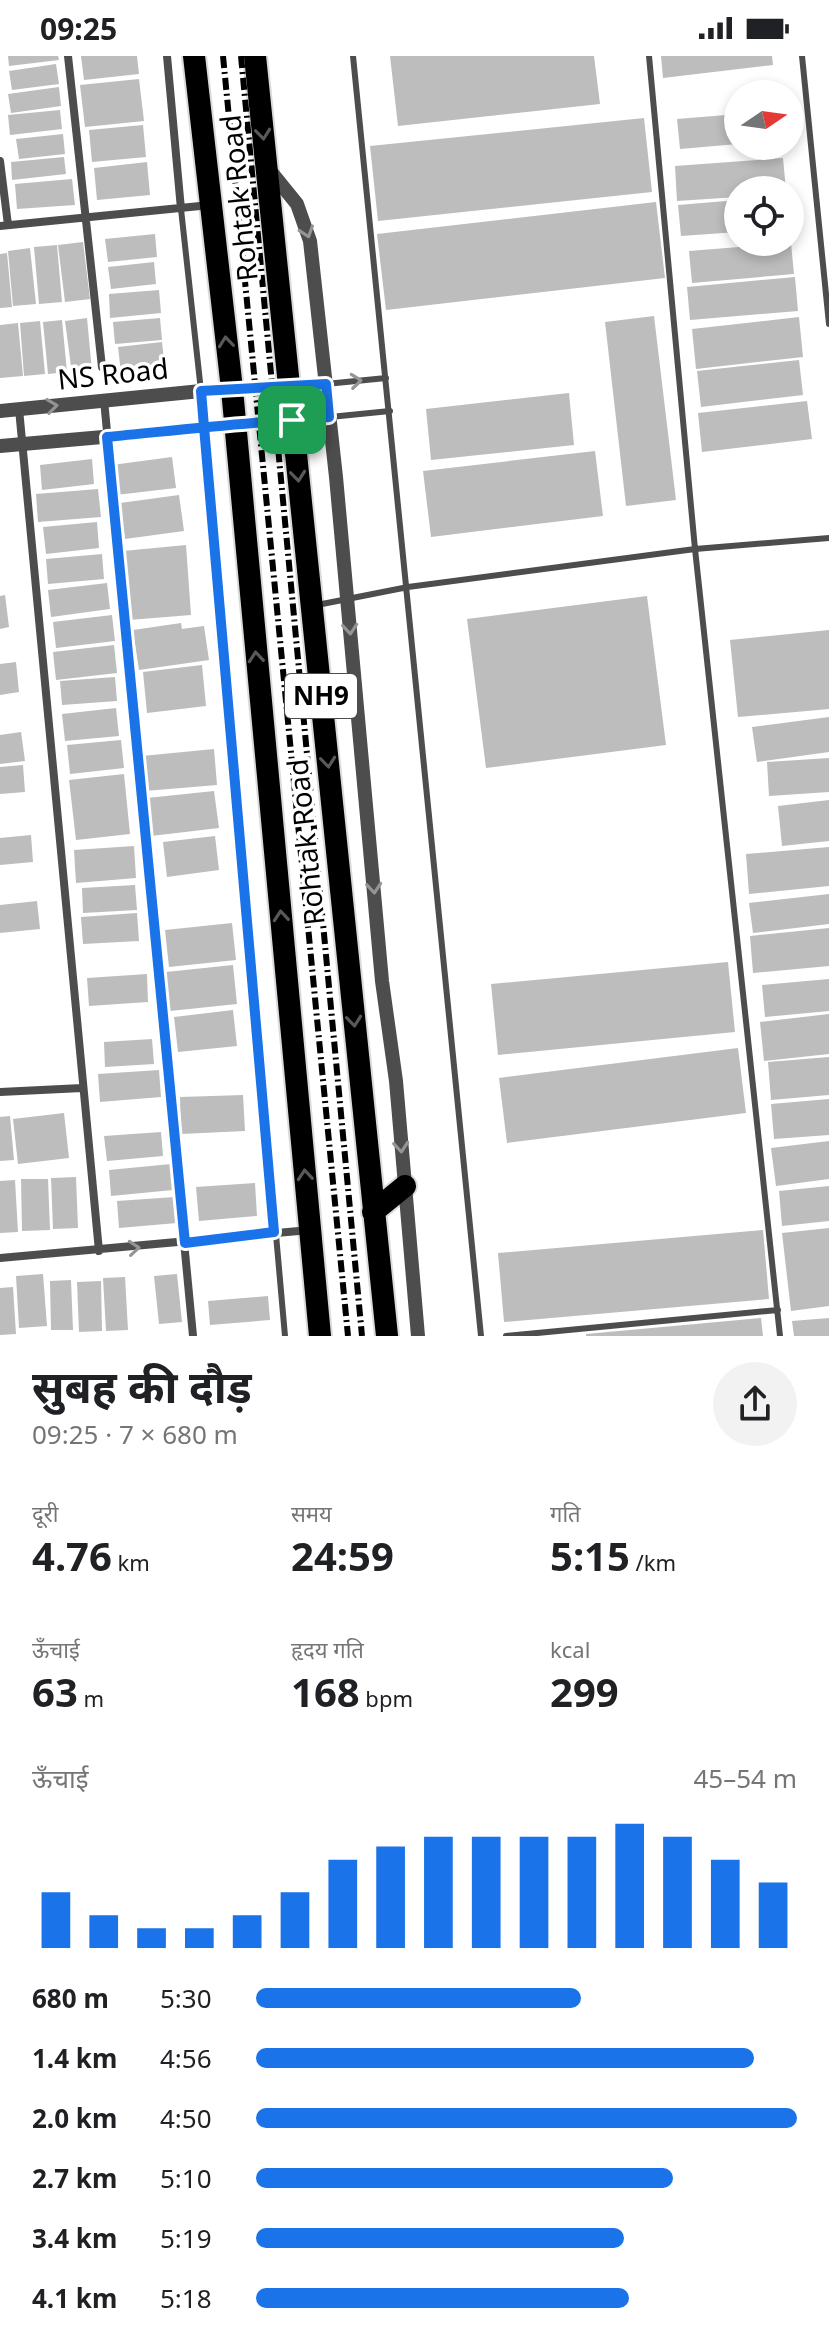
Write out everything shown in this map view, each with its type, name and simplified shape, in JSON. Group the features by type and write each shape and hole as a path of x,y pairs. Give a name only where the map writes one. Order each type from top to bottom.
{"highway":[{"name":"Rohtak Road","path":"194,56 232,389 320,1336"},
{"name":"Rohtak Road","path":"255,56 387,1336"},
{"path":"373,1212 405,1186"}],"street":[{"path":"68,56 102,367"},
{"path":"167,56 181,209"},
{"path":"0,161 4,225 211,205"},
{"path":"266,167 297,204 310,241 348,597 418,1336"},
{"name":"NS Road","path":"0,411 201,391 326,384"},
{"path":"104,400 193,1336"},
{"path":"19,409 99,1251"},
{"path":"0,446 329,417"},
{"path":"0,1092 82,1088"},
{"path":"0,1258 310,1230"}],"lane":[{"path":"353,56 408,587 414,690 469,1188 481,1336"},
{"path":"649,56 695,549 780,1336"},
{"path":"802,56 829,324"},
{"path":"181,209 201,391 285,1336"},
{"path":"326,384 386,378"},
{"path":"329,417 390,411"},
{"path":"312,607 348,597 408,587 695,549 829,538"},
{"path":"506,1336 778,1310"}],"building":[{"path":"8,56 58,56 59,60 9,66"},
{"path":"81,56 137,56 139,74 84,80"},
{"path":"390,56 594,56 600,104 398,126"},
{"path":"661,56 772,56 773,65 663,78"},
{"path":"56,64 59,84 12,90 9,71"},
{"path":"139,79 144,121 85,127 80,85"},
{"path":"59,87 61,106 11,113 8,94"},
{"path":"60,110 62,129 10,135 8,115"},
{"path":"724,115 724,145 680,149 677,119"},
{"path":"644,118 652,192 378,221 370,146"},
{"path":"143,125 146,157 92,162 89,130"},
{"path":"63,134 65,154 19,159 16,139"},
{"path":"64,157 66,174 12,180 11,162"},
{"path":"783,160 785,176 724,176 724,198 677,201 675,166"},
{"path":"147,162 150,195 97,200 94,168"},
{"path":"72,179 75,205 17,209 15,184"},
{"path":"724,201 724,233 681,236 678,205"},
{"path":"656,202 665,278 386,310 377,234"},
{"path":"155,234 157,257 108,262 105,239"},
{"path":"83,242 90,299 65,302 58,245"},
{"path":"57,245 62,302 39,304 34,247"},
{"path":"30,248 36,304 13,306 8,251"},
{"path":"724,248 724,256 792,256 794,274 692,283 689,251"},
{"path":"7,253 12,307 0,308 0,254"},
{"path":"154,262 156,284 111,289 108,267"},
{"path":"795,277 798,311 690,320 687,287"},
{"path":"159,290 161,313 110,318 109,294"},
{"path":"654,316 676,500 626,506 605,322"},
{"path":"799,317 803,357 696,369 692,329"},
{"path":"87,318 92,371 72,374 65,321"},
{"path":"160,318 162,340 115,344 113,322"},
{"path":"62,320 67,372 48,374 43,322"},
{"path":"40,321 45,374 24,376 20,323"},
{"path":"18,323 23,376 0,378 0,325"},
{"path":"162,342 165,368 121,373 118,347"},
{"path":"799,360 803,395 701,407 697,371"},
{"path":"569,393 574,445 431,460 426,409"},
{"path":"807,401 812,439 702,452 698,413"},
{"path":"595,451 603,516 431,537 423,471"},
{"path":"172,457 176,488 116,495 112,465"},
{"path":"92,459 94,484 42,490 40,465"},
{"path":"98,489 101,517 38,522 36,494"},
{"path":"179,495 184,531 125,539 120,503"},
{"path":"97,522 99,548 46,554 43,527"},
{"path":"186,545 191,615 129,620 123,551"},
{"path":"102,554 104,579 48,584 46,559"},
{"path":"107,583 110,609 51,617 48,590"},
{"path":"5,595 9,627 0,629 0,596"},
{"path":"647,596 666,745 486,768 467,619"},
{"path":"112,615 115,641 56,648 53,622"},
{"path":"181,623 182,629 204,626 209,660 139,670 133,630"},
{"path":"829,630 829,709 738,717 730,640"},
{"path":"114,645 117,673 56,680 53,652"},
{"path":"16,662 19,692 0,695 0,664"},
{"path":"202,665 206,706 147,713 143,672"},
{"path":"115,677 117,701 62,705 60,681"},
{"path":"116,708 119,736 65,741 62,714"},
{"path":"829,717 829,752 757,762 752,727"},
{"path":"21,732 25,761 0,764 0,735"},
{"path":"121,740 124,768 70,774 67,745"},
{"path":"214,749 217,785 145,791 142,756"},
{"path":"829,758 829,792 769,796 767,762"},
{"path":"23,765 25,792 0,794 0,767"},
{"path":"124,774 130,834 76,840 69,780"},
{"path":"214,791 219,828 151,836 147,798"},
{"path":"829,800 829,841 782,846 778,806"},
{"path":"31,835 33,862 0,865 0,838"},
{"path":"215,836 219,870 167,877 163,842"},
{"path":"134,846 136,878 76,883 74,850"},
{"path":"829,847 829,886 749,894 746,854"},
{"path":"135,885 137,910 83,913 82,888"},
{"path":"829,894 829,924 753,933 749,903"},
{"path":"37,901 40,929 0,933 0,905"},
{"path":"137,913 139,941 83,944 81,917"},
{"path":"232,923 236,960 169,967 165,930"},
{"path":"829,928 829,966 753,973 750,936"},
{"path":"728,962 735,1032 498,1055 491,984"},
{"path":"233,965 237,1004 170,1011 166,972"},
{"path":"147,974 148,1002 89,1006 87,978"},
{"path":"829,979 829,1011 765,1017 762,985"},
{"path":"233,1010 237,1046 178,1052 174,1017"},
{"path":"829,1014 829,1054 764,1061 760,1022"},
{"path":"152,1039 154,1064 105,1067 104,1042"},
{"path":"738,1048 746,1113 507,1143 499,1078"},
{"path":"829,1057 829,1095 771,1100 768,1062"},
{"path":"159,1070 161,1097 100,1102 98,1074"},
{"path":"243,1095 245,1131 181,1134 180,1097"},
{"path":"829,1099 829,1135 774,1139 771,1104"},
{"path":"64,1113 69,1158 18,1164 13,1119"},
{"path":"10,1116 14,1160 0,1161 0,1117"},
{"path":"161,1132 163,1156 107,1161 104,1136"},
{"path":"829,1141 829,1179 776,1186 771,1148"},
{"path":"171,1164 173,1190 111,1196 109,1170"},
{"path":"76,1177 78,1228 53,1229 51,1178"},
{"path":"21,1179 48,1179 50,1230 22,1231"},
{"path":"15,1180 18,1232 0,1233 0,1181"},
{"path":"255,1183 257,1216 199,1221 196,1187"},
{"path":"829,1186 829,1221 782,1226 779,1191"},
{"path":"175,1197 177,1223 119,1228 117,1201"},
{"path":"829,1228 829,1306 791,1311 782,1233"},
{"path":"763,1230 769,1299 504,1322 498,1253"},
{"path":"43,1274 47,1326 19,1328 16,1276"},
{"path":"177,1274 182,1322 159,1324 154,1276"},
{"path":"125,1277 128,1330 106,1331 103,1278"},
{"path":"71,1280 73,1330 51,1330 50,1281"},
{"path":"101,1281 102,1331 79,1332 77,1282"},
{"path":"13,1287 16,1334 0,1335 0,1288"},
{"path":"268,1296 270,1320 210,1325 208,1301"},
{"path":"761,1318 763,1336 586,1336 586,1334"},
{"path":"829,1318 829,1336 794,1336 792,1321"}],"railway":[{"path":"223,56 348,1336"},
{"path":"241,56 362,1336"}],"route":[{"path":"292,420 235,424 204,427 107,437 185,1243 274,1232 204,427 201,391 326,384 329,417 292,420"}]}
